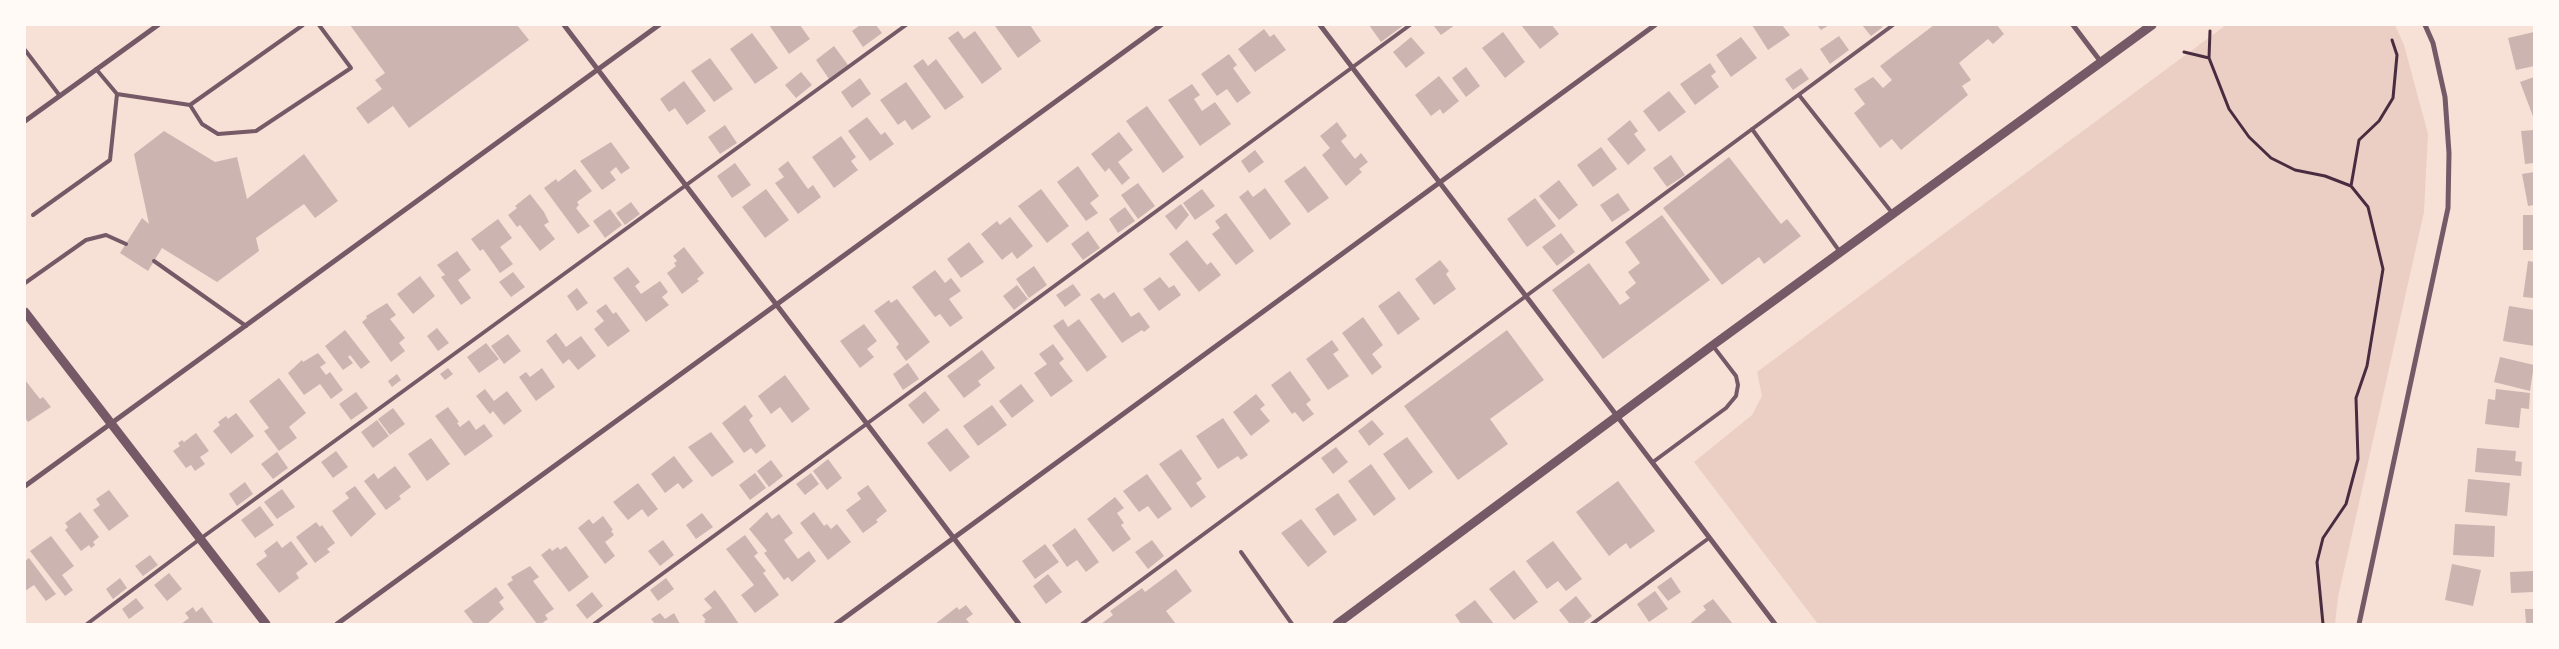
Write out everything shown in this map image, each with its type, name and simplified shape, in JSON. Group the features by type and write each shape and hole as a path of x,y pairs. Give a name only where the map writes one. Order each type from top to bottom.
{"street":[{"path":"25,121 158,25"},
{"path":"564,25 1019,624"},
{"path":"25,486 659,25"},
{"path":"337,624 1161,25"},
{"path":"1320,25 1775,624"},
{"path":"836,624 1655,25"},
{"path":"2073,25 2101,62"},
{"path":"1336,624 1617,415 2152,25"},
{"path":"2359,624 2448,208 2449,153 2445,97 2433,43 2425,25"},
{"path":"25,312 266,624"}],"lane":[{"path":"96,69 117,94 190,106 303,25"},
{"path":"190,106 202,124 218,134 256,131 351,68 319,25"},
{"path":"87,624 200,539 906,25"},
{"path":"594,624 1410,25"},
{"path":"1082,624 1893,25"},
{"path":"25,50 60,96"},
{"path":"33,215 110,160 117,94"},
{"path":"1799,95 1893,214"},
{"path":"1752,129 1840,252"},
{"path":"25,283 86,240 106,235 126,244"},
{"path":"154,261 246,326"},
{"path":"1652,462 1726,408 1736,396 1738,385 1736,376 1713,345"},
{"path":"1592,624 1709,538"},
{"path":"1241,552 1292,624"}],"path":[{"path":"2210,31 2208,58 2230,109 2249,137 2271,158 2295,170 2325,176 2352,186 2368,207 2384,268 2367,366 2356,398 2358,459 2346,504 2324,538 2317,562 2324,624"},
{"path":"2352,186 2359,140 2380,121 2393,98 2397,56 2392,40"},
{"path":"2184,52 2208,58"}],"shaded area":[{"path":"2226,25 2395,25 2404,45 2428,134 2424,212 2338,597 2335,624 1818,624 1694,462 1752,415 1762,396 1757,372"}],"building":[{"path":"350,25 517,25 529,40 409,128 393,106 368,124 356,108 382,89 375,80 385,73"},
{"path":"769,25 800,25 810,39 789,54"},
{"path":"860,25 876,25 882,33 863,47 852,31"},
{"path":"1030,25 1041,41 1018,58 995,26"},
{"path":"1369,25 1404,25 1381,42"},
{"path":"1433,25 1455,25 1441,35"},
{"path":"1521,25 1552,25 1559,34 1540,49"},
{"path":"1752,25 1782,25 1790,35 1768,50"},
{"path":"1817,25 1829,25 1821,30"},
{"path":"1862,25 1881,25 1883,27 1871,36"},
{"path":"1934,25 1997,25 2004,34 1993,44 1988,39 1959,63 1971,80 1962,86 1968,95 1901,150 1892,139 1880,148 1854,113 1865,104 1854,89 1873,77 1883,88 1892,80 1880,66"},
{"path":"1264,29 1270,37 1274,34 1286,50 1255,72 1238,49"},
{"path":"958,31 964,39 975,31 1002,69 982,84 948,38"},
{"path":"1503,32 1525,62 1505,78 1482,48"},
{"path":"2534,32 2534,66 2516,70 2508,38"},
{"path":"752,33 778,68 755,84 730,49"},
{"path":"1839,36 1849,50 1830,64 1820,49"},
{"path":"1411,37 1425,53 1406,68 1393,52"},
{"path":"1741,37 1757,58 1731,77 1716,55"},
{"path":"834,46 848,65 829,79 816,60"},
{"path":"1229,54 1237,65 1233,68 1251,93 1237,103 1227,89 1217,96 1201,74"},
{"path":"710,58 733,89 714,102 691,71"},
{"path":"923,59 928,66 936,59 964,97 945,110 913,66"},
{"path":"1710,63 1716,72 1711,76 1719,87 1695,105 1680,84"},
{"path":"1466,67 1480,86 1466,97 1452,78"},
{"path":"1801,68 1809,79 1793,90 1785,79"},
{"path":"801,72 812,85 796,98 785,85"},
{"path":"1439,76 1459,101 1443,114 1440,109 1431,116 1415,95"},
{"path":"2534,77 2534,119 2520,82"},
{"path":"860,78 871,94 852,108 841,92"},
{"path":"684,81 706,111 687,125 675,108 669,112 660,99"},
{"path":"906,82 931,117 912,130 905,120 898,125 880,100"},
{"path":"1192,84 1200,95 1194,99 1202,111 1215,102 1231,124 1200,146 1168,100"},
{"path":"1669,91 1686,112 1659,132 1643,111"},
{"path":"1147,106 1184,157 1163,173 1126,121"},
{"path":"867,117 881,135 885,132 894,144 870,161 848,131"},
{"path":"1630,120 1638,131 1634,134 1646,150 1628,165 1607,139"},
{"path":"1337,122 1347,136 1341,141 1355,159 1361,153 1368,162 1359,169 1362,172 1346,186 1322,155 1330,148 1320,136"},
{"path":"725,125 737,143 720,154 708,137"},
{"path":"2534,130 2534,163 2525,164 2521,131"},
{"path":"164,131 215,162 237,157 247,199 304,154 338,201 315,218 304,204 256,238 259,251 217,282 162,248 148,271 120,253 142,218 149,224 134,154"},
{"path":"1119,132 1133,150 1118,162 1130,178 1122,185 1109,168 1105,172 1091,154"},
{"path":"841,136 856,157 851,161 858,170 834,188 812,157"},
{"path":"611,142 630,168 621,174 616,167 610,172 616,180 602,190 580,161"},
{"path":"1601,147 1617,169 1593,187 1577,165"},
{"path":"1255,150 1264,162 1249,173 1241,161"},
{"path":"1671,155 1685,175 1667,187 1653,168"},
{"path":"1729,157 1781,224 1787,219 1801,236 1764,264 1759,257 1722,285 1663,208"},
{"path":"788,161 808,189 813,185 821,197 798,214 775,183 784,177 778,169"},
{"path":"735,163 751,185 732,198 717,176"},
{"path":"1078,166 1099,196 1090,203 1098,213 1086,221 1057,182"},
{"path":"1305,166 1329,198 1308,213 1284,181"},
{"path":"575,169 592,191 577,202 579,205 576,208 590,226 578,234 544,188 556,179 558,182"},
{"path":"2534,172 2534,205 2528,206 2522,174"},
{"path":"1559,180 1578,205 1559,220 1539,196"},
{"path":"1138,183 1155,206 1138,219 1121,195"},
{"path":"1265,188 1291,224 1270,240 1239,197 1248,190 1253,197"},
{"path":"766,189 789,220 765,238 742,207"},
{"path":"1041,189 1069,226 1047,243 1018,206"},
{"path":"1202,189 1215,206 1195,220 1183,203"},
{"path":"1618,193 1630,210 1612,222 1600,205"},
{"path":"530,194 544,212 549,222 544,225 555,239 540,251 520,225 517,227 508,215 517,208 515,206"},
{"path":"1535,198 1556,226 1527,247 1507,219"},
{"path":"631,202 640,214 625,225 616,213"},
{"path":"1181,204 1189,215 1176,230 1165,216"},
{"path":"1125,207 1135,221 1118,233 1109,219"},
{"path":"610,209 622,225 605,238 593,221"},
{"path":"1226,213 1254,251 1236,265 1212,234 1220,228 1215,221"},
{"path":"1662,215 1710,280 1603,359 1552,290 1589,263 1620,305 1630,298 1625,292 1636,283 1628,272 1640,263 1625,242"},
{"path":"2523,215 2534,215 2534,250 2523,250"},
{"path":"1010,217 1033,246 1017,259 1012,252 1002,260 981,234 997,221 1000,225"},
{"path":"498,219 512,238 500,247 513,264 500,273 483,249 480,251 471,239"},
{"path":"1088,231 1100,248 1083,260 1071,244"},
{"path":"1561,233 1575,252 1557,266 1542,247"},
{"path":"1187,240 1207,265 1211,262 1221,275 1199,292 1169,254"},
{"path":"969,242 984,262 961,278 947,259"},
{"path":"684,247 704,273 697,279 699,281 682,294 667,273 676,266 674,263 677,261 673,256"},
{"path":"457,251 471,270 458,280 471,298 461,305 441,277 445,275 437,265"},
{"path":"1440,260 1449,271 1446,274 1456,289 1434,305 1415,279"},
{"path":"2528,261 2534,262 2534,298 2523,297"},
{"path":"1034,266 1047,285 1029,298 1016,279"},
{"path":"628,267 640,282 635,286 641,294 660,281 668,292 662,297 669,305 646,322 613,278"},
{"path":"935,270 945,283 951,278 961,291 949,299 963,318 950,327 940,314 935,317 912,287"},
{"path":"513,272 525,287 511,297 499,282"},
{"path":"420,276 435,296 413,314 397,294"},
{"path":"1160,277 1169,288 1174,285 1181,295 1159,311 1143,289"},
{"path":"1073,284 1081,295 1065,307 1056,295"},
{"path":"1017,285 1028,299 1014,310 1003,296"},
{"path":"577,288 588,303 577,311 567,296"},
{"path":"1399,291 1420,319 1398,335 1378,306"},
{"path":"1114,292 1131,317 1139,312 1150,327 1122,343 1090,299 1099,293 1104,299"},
{"path":"897,299 930,342 906,361 896,347 899,344 874,311 889,300 891,303"},
{"path":"387,303 396,315 390,319 405,338 399,343 405,351 391,362 362,322 367,318 366,316"},
{"path":"606,304 613,314 616,312 630,331 608,347 594,329 604,321 596,311"},
{"path":"2509,306 2534,310 2534,346 2503,341"},
{"path":"1363,317 1383,345 1372,354 1382,367 1372,375 1342,333"},
{"path":"1063,319 1068,327 1079,319 1107,357 1087,372 1053,326"},
{"path":"864,324 877,341 867,349 874,357 860,368 840,341"},
{"path":"437,328 449,343 438,351 427,336"},
{"path":"345,330 370,362 361,369 350,355 348,357 353,363 343,370 325,346"},
{"path":"1507,330 1544,380 1490,419 1508,444 1458,480 1404,406"},
{"path":"556,333 566,347 581,336 596,356 578,370 569,359 563,364 546,341"},
{"path":"508,334 521,351 504,364 491,346"},
{"path":"1332,340 1339,350 1333,354 1349,376 1328,390 1306,359"},
{"path":"486,343 499,359 479,373 467,357"},
{"path":"1053,344 1064,359 1059,363 1073,381 1051,397 1034,373 1047,364 1039,354"},
{"path":"982,350 995,368 978,381 981,385 964,398 947,376"},
{"path":"318,353 326,363 320,367 326,375 330,372 343,390 331,399 320,384 304,395 288,373 302,360 303,362"},
{"path":"2500,357 2534,365 2530,391 2494,382"},
{"path":"908,363 919,379 903,390 893,374"},
{"path":"448,368 453,374 445,380 440,374"},
{"path":"542,368 555,387 536,401 519,377 526,372 530,377"},
{"path":"1290,371 1311,400 1306,404 1314,414 1303,422 1295,412 1292,414 1271,385"},
{"path":"397,374 401,380 392,387 388,381"},
{"path":"785,375 810,409 792,423 780,407 771,414 758,396"},
{"path":"279,378 306,413 289,427 297,438 279,451 264,431 269,428 249,401"},
{"path":"25,380 40,399 43,397 51,407 28,422 25,418"},
{"path":"1021,384 1034,401 1012,418 999,401"},
{"path":"485,389 494,401 507,391 522,411 504,425 493,411 490,414 476,396"},
{"path":"2496,389 2530,393 2529,409 2521,408 2519,428 2485,424 2488,399 2495,400"},
{"path":"925,391 940,410 923,424 908,405"},
{"path":"356,392 368,408 351,420 339,404"},
{"path":"1256,394 1265,405 1260,409 1270,421 1251,436 1233,412"},
{"path":"745,405 753,416 749,420 766,446 756,454 751,448 744,453 722,423"},
{"path":"992,405 1007,425 978,446 963,426"},
{"path":"448,407 459,422 457,423 460,427 469,420 476,430 484,424 493,436 465,456 435,416"},
{"path":"393,408 405,424 390,435 378,419"},
{"path":"236,413 254,436 231,454 213,431 220,425 218,422 226,416 228,419"},
{"path":"1223,418 1248,455 1241,460 1238,456 1218,469 1196,436"},
{"path":"377,420 389,436 373,448 361,432"},
{"path":"1372,420 1384,434 1369,446 1358,431"},
{"path":"947,428 970,457 950,472 927,443"},
{"path":"711,432 734,462 712,477 688,447"},
{"path":"196,433 209,451 200,457 205,464 195,471 191,465 186,468 173,451 180,446 178,443 182,440 184,442"},
{"path":"1407,437 1433,472 1409,490 1383,454"},
{"path":"431,438 450,464 427,481 408,454"},
{"path":"1336,447 1348,462 1333,474 1321,458"},
{"path":"2477,448 2516,451 2515,461 2522,462 2521,476 2475,472"},
{"path":"1181,449 1202,479 1196,483 1206,497 1191,508 1159,464"},
{"path":"336,451 348,467 333,478 321,462"},
{"path":"277,452 288,468 273,479 261,464"},
{"path":"674,456 693,481 683,489 678,483 665,493 651,474"},
{"path":"828,459 842,478 827,490 813,471"},
{"path":"771,460 783,476 769,487 757,471"},
{"path":"1371,464 1396,499 1374,516 1348,481"},
{"path":"395,466 411,487 399,496 401,499 386,510 364,481 374,473 378,479"},
{"path":"755,473 766,488 750,500 739,485"},
{"path":"811,473 819,484 805,495 796,484"},
{"path":"1147,474 1172,509 1158,519 1148,506 1139,512 1123,491"},
{"path":"2468,479 2510,483 2507,516 2465,512"},
{"path":"1618,481 1655,531 1630,549 1626,543 1609,556 1576,512"},
{"path":"245,482 253,494 237,506 229,494"},
{"path":"638,483 658,509 648,517 642,509 628,520 613,502"},
{"path":"868,485 887,511 876,520 878,522 863,533 846,510 861,499 857,493"},
{"path":"355,486 376,514 351,537 332,511 349,498 345,493"},
{"path":"282,489 295,507 277,519 264,502"},
{"path":"109,490 129,516 109,531 93,510 100,505 96,499"},
{"path":"1338,493 1357,520 1334,536 1315,509"},
{"path":"1115,497 1124,508 1117,513 1124,523 1121,525 1131,539 1113,552 1087,519"},
{"path":"260,506 274,525 255,538 241,520"},
{"path":"80,512 99,537 93,542 95,545 91,548 89,545 81,551 65,530 68,527 65,523"},
{"path":"767,512 772,519 779,514 793,533 784,540 798,559 809,551 816,561 792,582 788,577 784,580 764,553 767,551 749,529"},
{"path":"814,512 824,526 827,524 831,529 837,524 851,542 828,560 800,523"},
{"path":"702,513 713,527 696,539 686,525"},
{"path":"603,516 613,530 611,531 614,535 605,542 615,556 605,564 578,528 589,519 593,524"},
{"path":"1301,519 1327,552 1308,567 1281,533"},
{"path":"316,522 320,527 322,525 335,543 327,549 330,552 315,563 296,537"},
{"path":"2455,524 2495,526 2494,557 2453,555"},
{"path":"1075,528 1099,562 1086,572 1077,560 1067,567 1052,545"},
{"path":"745,535 758,553 754,556 766,571 763,573 779,595 755,613 741,595 754,585 726,549"},
{"path":"51,536 74,566 62,575 73,590 65,596 30,551"},
{"path":"663,540 674,555 660,566 648,551"},
{"path":"1152,540 1164,556 1148,569 1135,552"},
{"path":"277,541 282,548 291,541 308,564 296,573 299,578 279,593 256,564 267,556 264,551"},
{"path":"1553,541 1582,579 1566,591 1558,581 1547,589 1526,561"},
{"path":"1045,544 1059,562 1035,579 1022,561"},
{"path":"566,546 589,577 569,592 541,555 550,548 552,551 558,547 560,550"},
{"path":"150,555 158,565 143,576 135,566"},
{"path":"29,558 56,594 46,601 34,585 25,591 25,561"},
{"path":"2452,564 2481,570 2473,606 2445,600"},
{"path":"530,566 539,577 533,581 554,609 545,615 548,619 541,624 537,624 507,584 513,580 511,577"},
{"path":"1176,569 1192,591 1166,611 1176,624 1101,624 1113,615 1110,611 1142,588 1145,592"},
{"path":"1514,570 1538,602 1514,620 1489,589"},
{"path":"2534,571 2534,592 2511,593 2510,572"},
{"path":"169,573 182,589 167,601 154,585"},
{"path":"1048,574 1062,592 1046,604 1033,586"},
{"path":"1671,577 1681,592 1668,601 1657,587"},
{"path":"120,578 127,588 113,599 106,589"},
{"path":"666,578 674,589 658,601 650,590"},
{"path":"496,587 504,598 499,602 504,609 487,624 474,624 464,611"},
{"path":"715,590 739,624 706,624 704,621 706,620 702,615 712,608 704,599"},
{"path":"1655,591 1668,609 1649,622 1637,604"},
{"path":"592,592 603,606 587,619 576,605"},
{"path":"1576,596 1592,616 1582,624 1570,624 1559,610"},
{"path":"136,598 144,608 129,619 122,609"},
{"path":"1713,599 1733,624 1689,624 1706,610 1703,606"},
{"path":"1475,600 1494,624 1461,624 1455,615"},
{"path":"966,605 973,614 966,619 970,624 935,624 957,607 959,610"},
{"path":"193,607 196,612 202,607 214,624 181,624 189,618 185,613"},
{"path":"2525,609 2534,609 2534,624 2526,624"},
{"path":"660,613 665,619 674,613 680,624 655,624 651,619"}]}
